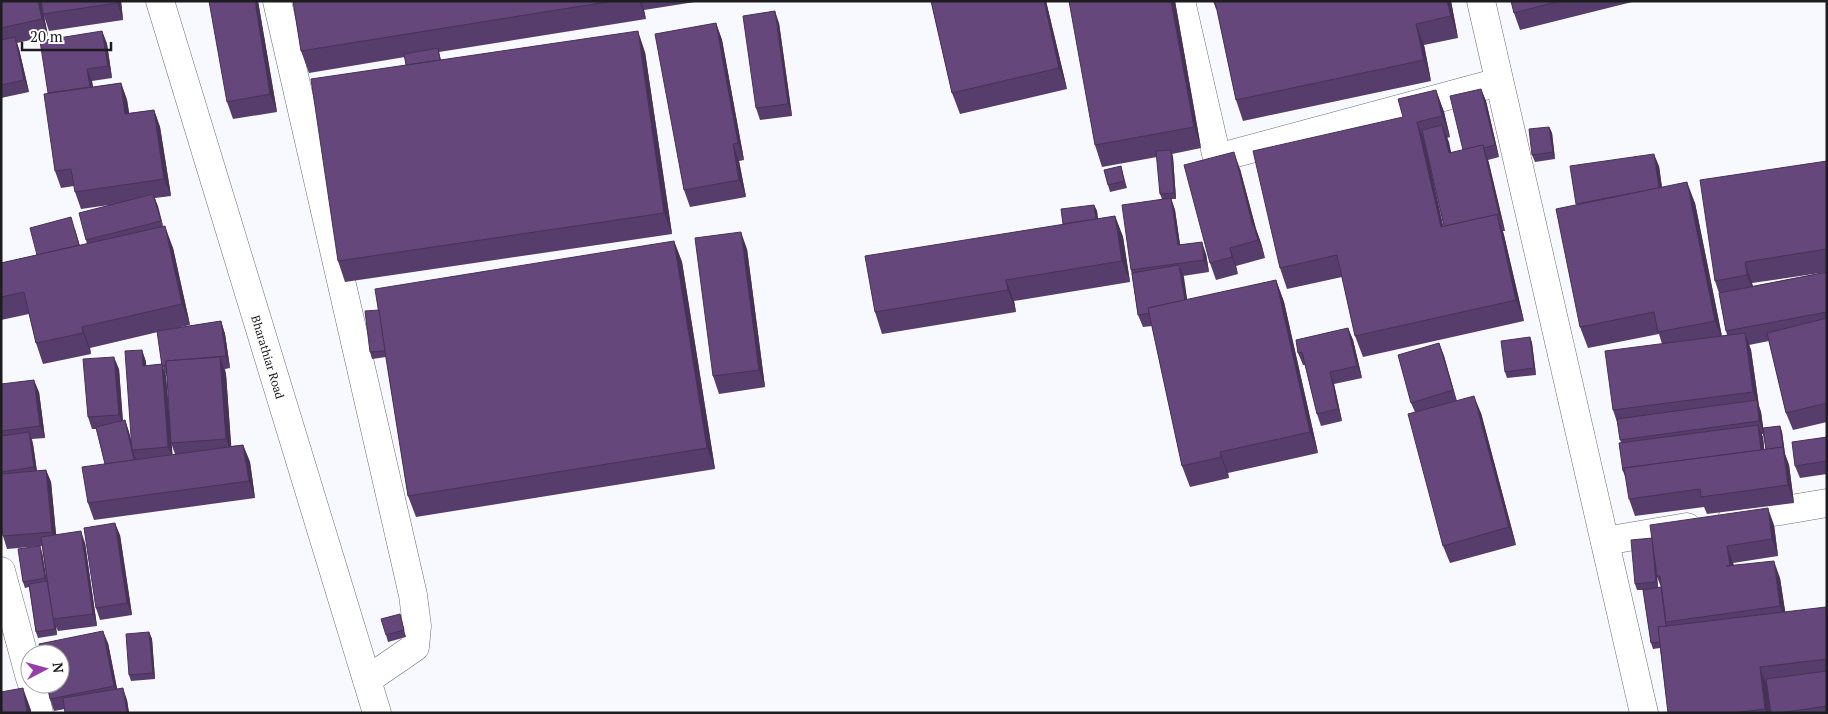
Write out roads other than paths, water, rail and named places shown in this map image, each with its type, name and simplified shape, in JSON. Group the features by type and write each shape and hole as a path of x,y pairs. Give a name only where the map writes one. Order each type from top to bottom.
{"street":[{"name":"Bharathiar Road","path":"160,1 377,713"},
{"path":"277,1 413,595 417,626 415,647 368,680"},
{"path":"1181,1 1217,158 1499,82"},
{"path":"1481,1 1644,713"},
{"path":"1605,541 1827,503"},
{"path":"1,571 21,644"},
{"path":"35,694 40,713"}]}
